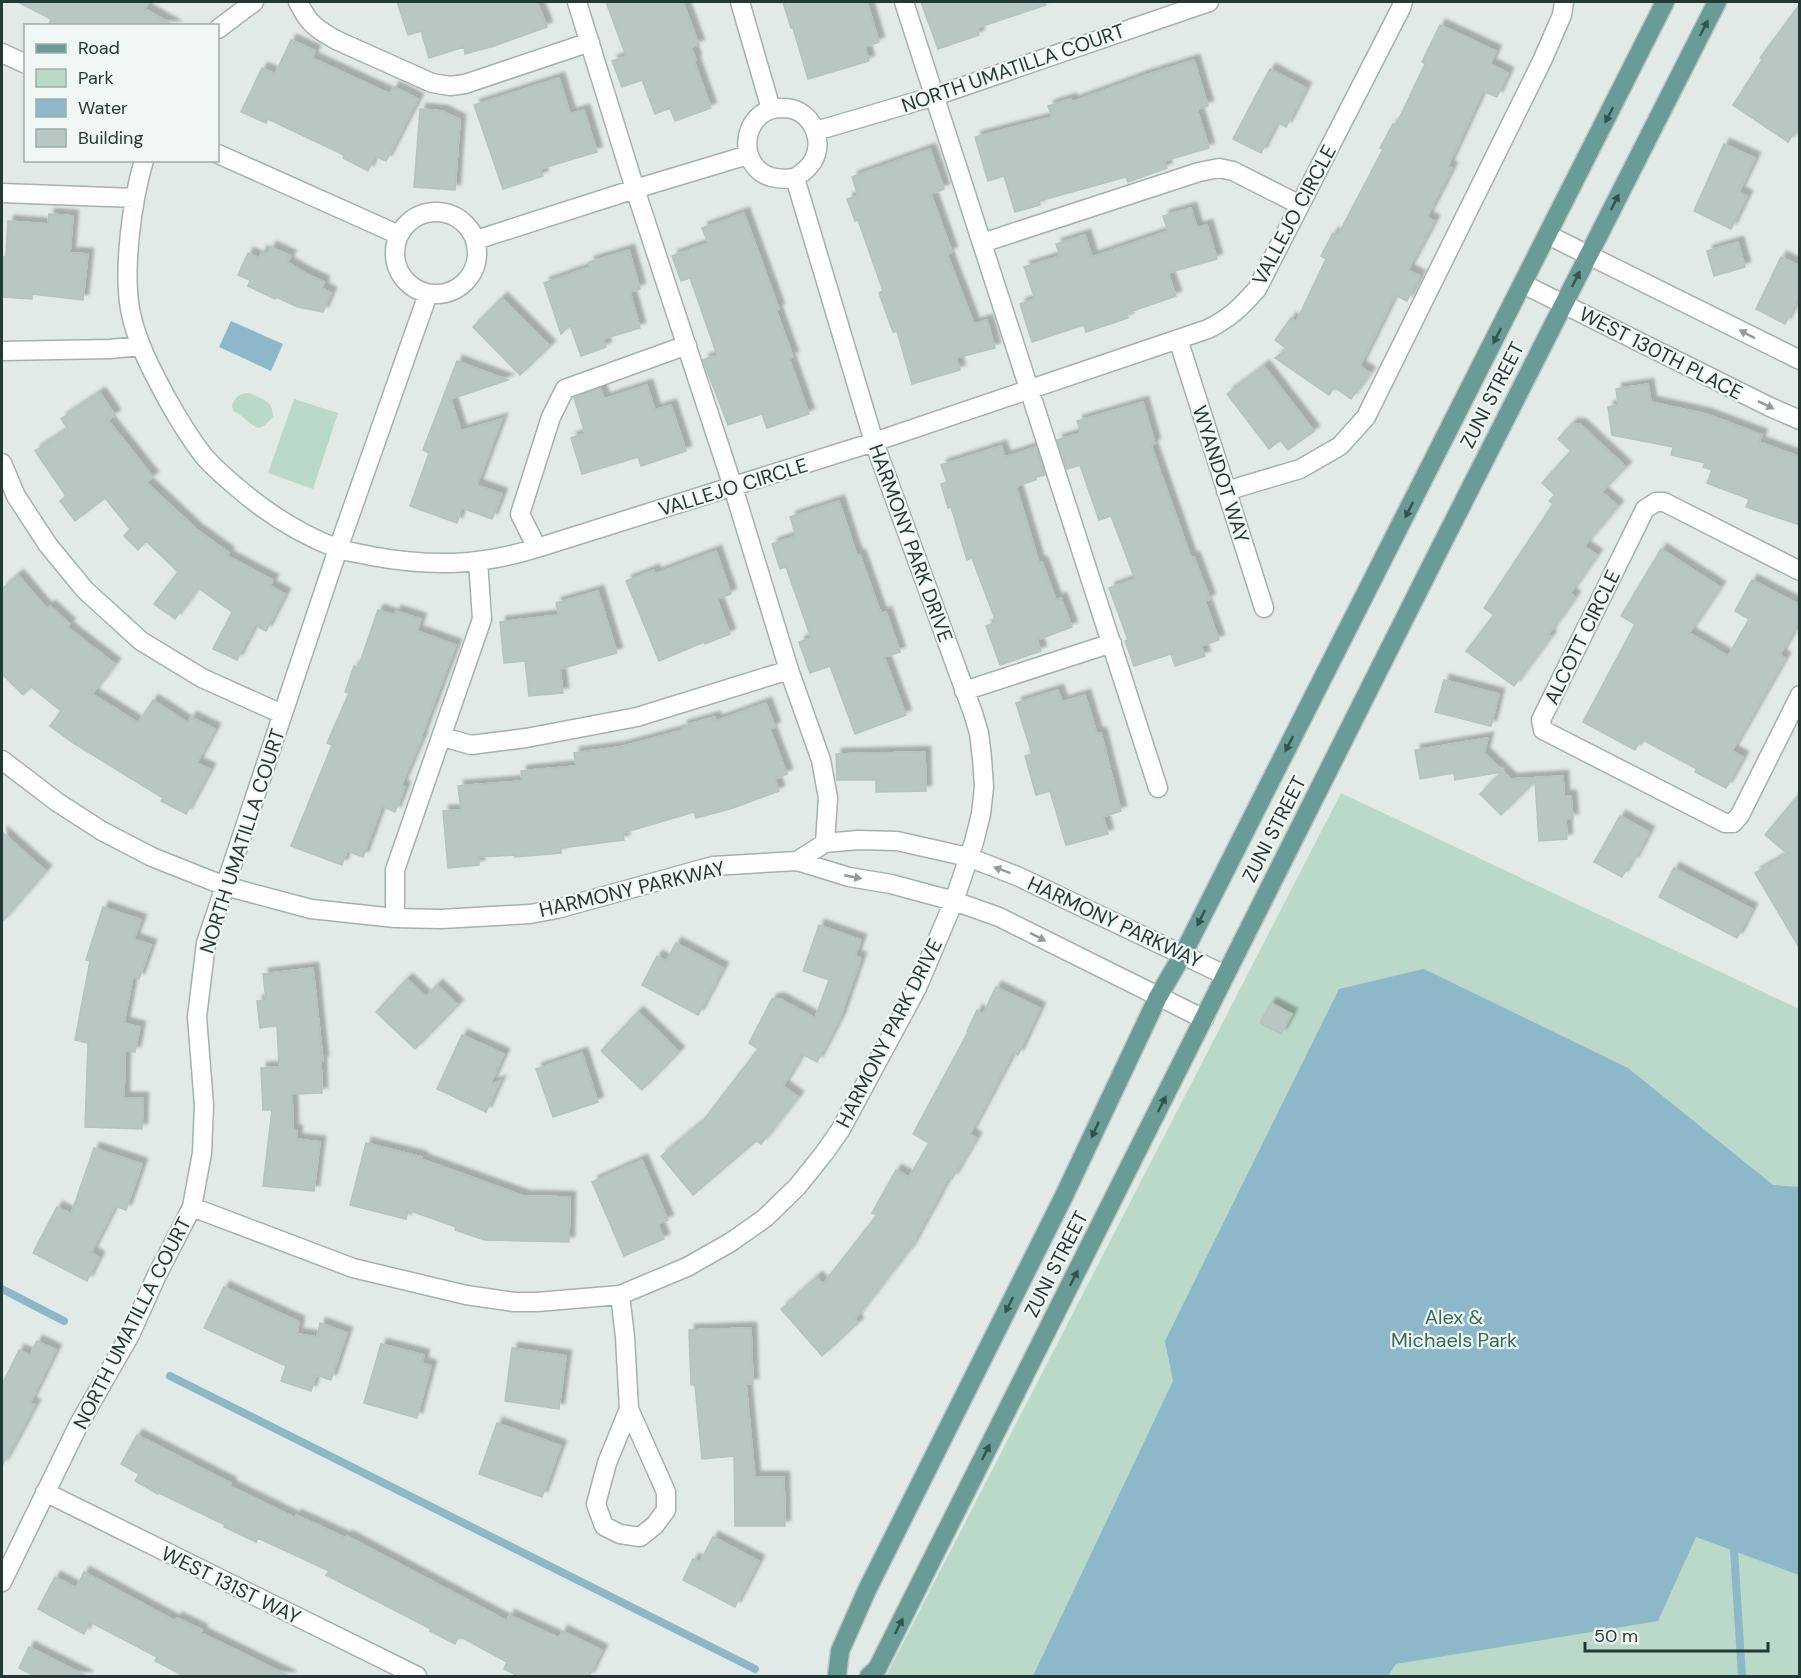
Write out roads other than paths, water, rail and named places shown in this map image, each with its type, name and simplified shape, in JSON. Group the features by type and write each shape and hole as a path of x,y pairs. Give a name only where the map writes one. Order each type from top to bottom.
{"main road":[{"name":"ZUNI STREET","path":"837,1677 840,1651 867,1590 1064,1196 1158,997 1184,954 1665,2"},
{"name":"ZUNI STREET","path":"870,1677 877,1669 1588,254 1717,2"}],"street":[{"path":"219,28 253,2"},
{"path":"298,2 307,19 321,32 432,83 450,86 465,84 590,42"},
{"path":"578,2 635,189 733,487 789,670 823,769 828,798 825,843"},
{"path":"740,2 771,109"},
{"path":"904,2 1158,788"},
{"name":"NORTH UMATILLA COURT","path":"816,131 935,96 1209,2"},
{"name":"VALLEJO CIRCLE","path":"144,162 130,231 130,308 140,346 180,422 204,456 256,504 289,526 338,549 393,560 443,564 495,560 733,487 1030,390 1208,329 1236,312 1257,289 1403,2"},
{"path":"1226,490 1300,469 1340,446 1366,417 1542,61 1562,15 1564,2"},
{"path":"2,53 24,63"},
{"path":"771,109 793,110 807,118 816,131 818,147 812,162 795,178 770,177 757,168 748,155 746,139 751,124 771,109"},
{"path":"219,154 399,235"},
{"path":"476,240 748,155"},
{"path":"982,243 1199,172 1219,168 1233,171 1300,205"},
{"name":"HARMONY PARK DRIVE","path":"192,1207 353,1268 466,1295 514,1302 537,1302 620,1295 687,1268 731,1242 765,1218 796,1187 841,1129 917,988 954,901 981,814 984,787 979,733 874,442 795,178"},
{"path":"2,193 135,198"},
{"path":"440,212 455,216 468,226 476,240 477,262 468,281 450,292 428,294 411,286 399,271 395,253 399,235 409,222 423,214 440,212"},
{"path":"1548,235 1800,360"},
{"name":"WEST 130TH PLACE","path":"1523,284 1800,420"},
{"name":"NORTH UMATILLA COURT","path":"2,1581 79,1424 130,1335 192,1207 202,1154 204,1105 197,1017 207,943 338,549 428,294"},
{"name":"WYANDOT WAY","path":"1178,339 1264,608"},
{"path":"537,548 520,514 551,417 565,389 687,345"},
{"path":"2,351 110,349 140,346"},
{"path":"2,463 16,496 48,545 85,590 141,641 202,678 282,714"},
{"name":"ALCOTT CIRCLE","path":"1800,571 1664,502 1656,502 1645,509 1541,720 1541,726 1543,730 1725,823 1733,823 1740,815 1800,695"},
{"path":"394,918 395,870 483,619 478,561"},
{"path":"964,692 1112,644"},
{"path":"442,736 471,745 526,738 637,717 789,670"},
{"name":"HARMONY PARKWAY","path":"2,760 57,802 102,831 152,857 225,886 311,909 394,918 441,919 530,914 557,909 713,866 797,861 849,877 891,884 954,901 999,917 1204,1019"},
{"name":"HARMONY PARKWAY","path":"797,861 825,843 858,840 897,841 968,857 1017,876 1225,975"},
{"path":"620,1295 629,1409 666,1492 666,1510 655,1526 640,1536 620,1534 604,1526 596,1504 607,1462 629,1409"},
{"name":"WEST 131ST WAY","path":"45,1492 417,1677"}],"water":[{"path":"231,321 283,344 271,371 219,347"},
{"name":"Alex & Michaels Park","path":"1424,969 1628,1068 1773,1185 1799,1187 1799,1575 1696,1537 1658,1621 1396,1664 1388,1676 1033,1676 1173,1381 1165,1341 1339,989"}],"waterway":[{"path":"2,1289 64,1321"},
{"path":"170,1376 755,1669"},
{"path":"1734,1551 1742,1676"}]}
